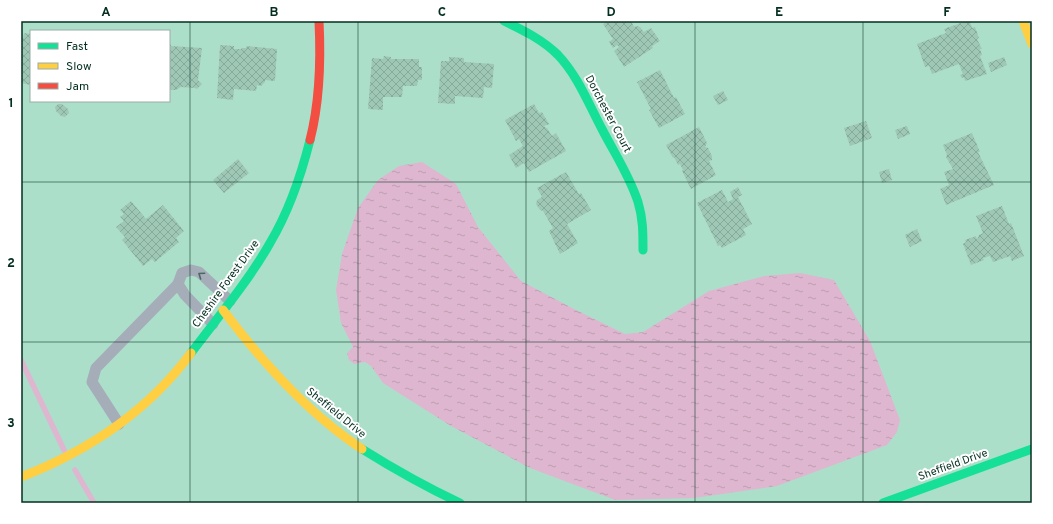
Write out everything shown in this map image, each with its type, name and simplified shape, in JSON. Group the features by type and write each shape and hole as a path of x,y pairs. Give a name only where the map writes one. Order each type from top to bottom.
{"street":[{"name":"Cheshire Forest Drive","path":"21,477 38,471 72,455 106,435 144,405 173,376 244,283 270,243 294,195 304,166 319,97 320,21"},
{"name":"Dorchester Court","path":"504,21 531,33 547,45 572,73 630,182 638,202 643,223 643,250"},
{"path":"1024,21 1032,44"},
{"name":"Sheffield Drive","path":"223,310 261,360 318,416 350,441 397,472 436,493 460,503"},
{"name":"Sheffield Drive","path":"883,503 1032,449"}],"lane":[{"path":"119,424 92,382 96,368 178,284 182,273 191,270 199,272 230,301"},
{"path":"178,284 185,295 213,324"}],"water":[{"path":"422,162 456,184 478,227 521,281 625,334 643,332 709,291 764,276 800,273 834,280 870,341 900,420 897,432 887,445 777,486 694,498 615,500 530,468 451,426 383,383 371,366 365,362 354,364 349,360 347,353 353,347 341,323 336,290 342,254 358,208 378,180 399,166"}],"building":[{"path":"607,21 631,21 634,27 640,27 644,32 651,28 660,41 652,46 653,48 624,67 614,51 619,47 617,45 613,48 609,42 613,39 603,24"},
{"path":"970,21 972,28 975,27 979,38 977,39 982,49 980,49 982,55 980,56 987,74 965,81 964,77 962,78 960,75 963,74 959,64 932,74 929,66 925,67 917,44 946,33 944,29"},
{"path":"24,33 30,34 30,85 21,83 21,37 23,38"},
{"path":"170,44 171,46 202,48 198,80 202,84 197,89 181,87 176,90 170,90"},
{"path":"220,45 234,46 234,49 246,48 247,46 277,49 275,81 265,80 261,86 257,85 256,91 234,89 233,100 217,98"},
{"path":"384,56 391,57 391,59 419,59 419,67 422,67 422,80 418,80 417,86 403,86 402,97 383,97 383,110 368,109 372,58 383,59"},
{"path":"449,57 464,58 464,62 494,64 492,88 484,87 483,98 455,96 455,104 438,103 441,61 449,61"},
{"path":"1004,57 1007,65 991,72 988,63"},
{"path":"660,70 674,98 676,97 685,114 659,128 649,110 651,109 637,82"},
{"path":"723,91 728,100 718,105 713,96"},
{"path":"58,104 62,104 68,109 69,113 65,117 61,116 56,111 55,107"},
{"path":"534,104 539,113 542,112 549,124 544,126 552,136 556,133 566,151 529,172 524,163 516,168 509,155 523,146 519,139 516,141 505,120"},
{"path":"866,121 872,138 850,146 844,128"},
{"path":"907,126 910,134 898,139 895,130"},
{"path":"699,127 707,143 705,147 708,148 712,156 712,160 709,161 716,175 691,189 680,164 678,165 666,145"},
{"path":"972,133 980,152 978,152 994,185 946,205 940,189 949,185 944,172 953,169 946,157 947,155 943,145"},
{"path":"238,159 249,173 224,193 213,180"},
{"path":"889,169 892,180 882,183 879,172"},
{"path":"566,172 579,194 581,193 591,210 567,224 578,243 560,254 549,231 553,228 543,211 540,210 536,204 537,200 542,197 537,188"},
{"path":"738,187 742,195 738,197 752,224 743,229 746,235 722,248 720,245 718,246 697,203 722,190 728,202 733,199 730,192"},
{"path":"131,201 146,219 163,205 184,231 176,238 179,242 155,262 152,259 143,266 122,240 125,237 116,227 124,221 120,217 124,214 120,210"},
{"path":"1002,206 1009,224 1011,223 1024,256 1012,261 1010,256 993,262 990,256 971,265 963,244 966,242 965,240 976,236 977,240 979,235 983,233 976,216"},
{"path":"917,229 922,241 910,247 905,235"}],"waterway":[{"path":"21,360 64,450"},
{"path":"75,470 94,503"}],"traffic: fast":[{"path":"504,21 546,45 558,55 572,72 627,175 635,193 642,220 643,250"},
{"path":"191,353 242,285 277,231 294,193 310,140"},
{"path":"362,449 410,478 460,503"},
{"path":"883,503 1032,449"}],"traffic: slow":[{"path":"1023,21 1032,44"},
{"path":"223,310 253,349 286,386 342,435 362,449"},
{"path":"21,477 70,455 115,427 156,393 191,353"}],"traffic: jam":[{"path":"310,140 318,96 320,51 319,21"}]}
